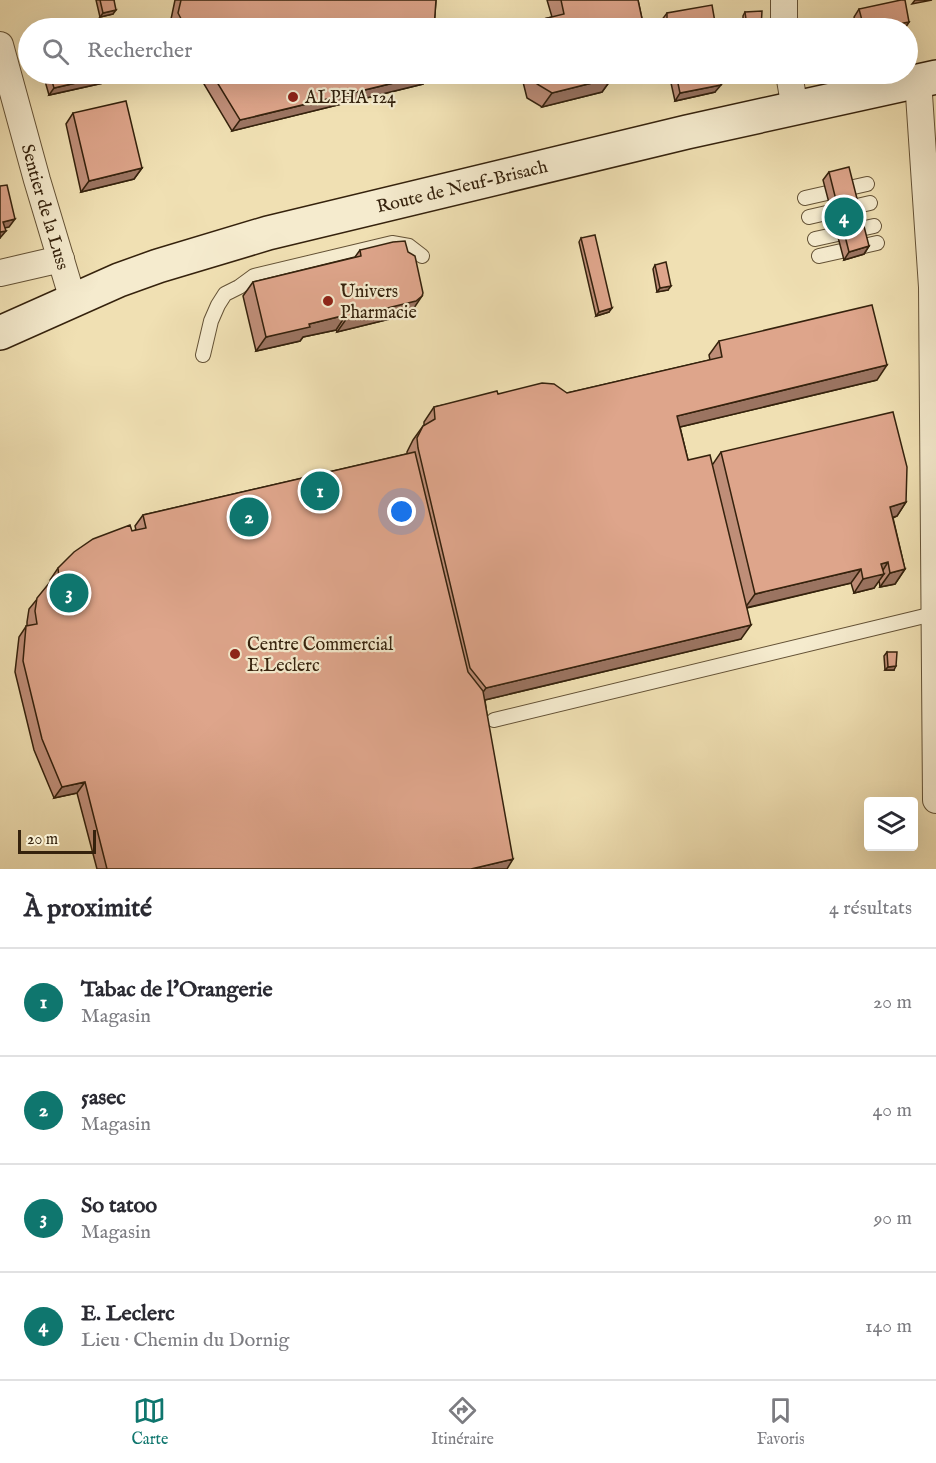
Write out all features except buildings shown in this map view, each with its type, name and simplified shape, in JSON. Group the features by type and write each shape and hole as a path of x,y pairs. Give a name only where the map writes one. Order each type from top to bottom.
{"main road":[{"name":"Route de Neuf-Brisach","path":"0,333 73,300 158,266 268,233 687,132 905,84"}],"street":[{"path":"784,0 784,18"},
{"name":"Sentier de la Luss","path":"0,45 73,300"},
{"path":"927,79 932,287 936,800"},
{"path":"791,84 795,109"},
{"path":"0,273 61,260"}],"lane":[{"path":"805,198 867,184"},
{"path":"809,217 870,203"},
{"path":"814,239 874,226"},
{"path":"203,356 211,321 221,299 225,294 254,276 392,243 410,246 422,256"},
{"path":"819,256 877,243"},
{"path":"494,720 933,614"}],"place":[{"name":"ALPHA 124","path":"293,97"},
{"name":"E. Leclerc","path":"844,217"},
{"name":"Univers Pharmacie","path":"328,301"},
{"name":"Tabac de l'Orangerie","path":"320,491"},
{"name":"5asec","path":"249,517"},
{"name":"So tatoo","path":"69,593"},
{"name":"Centre Commercial E.Leclerc","path":"235,654"}]}
